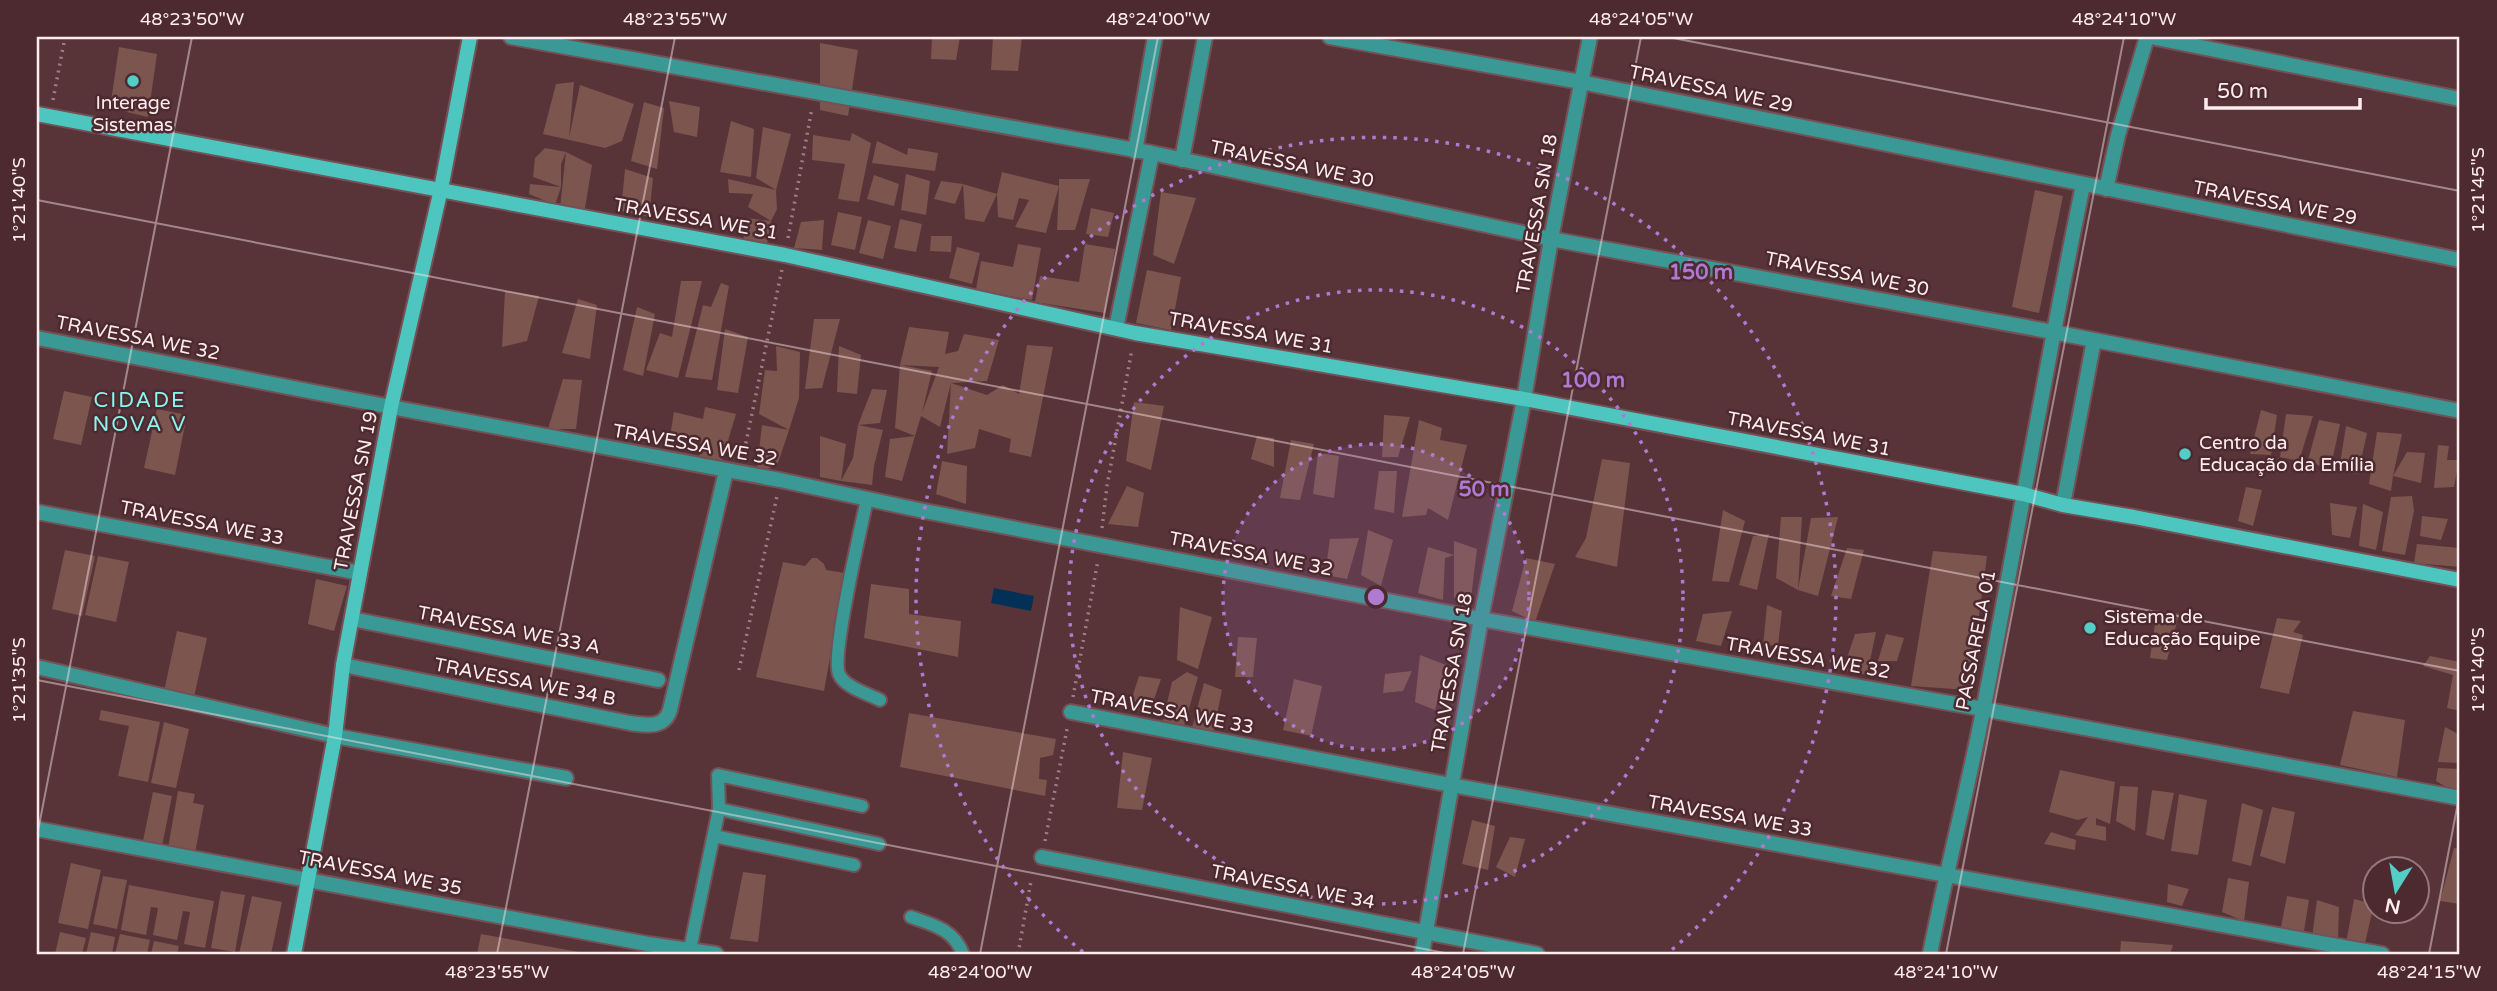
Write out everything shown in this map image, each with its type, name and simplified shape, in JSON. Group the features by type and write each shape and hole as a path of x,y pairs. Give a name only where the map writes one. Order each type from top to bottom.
{"main road":[{"name":"TRAVESSA SN 19","path":"294,954 335,736 343,665 391,407 441,189 470,37"},
{"name":"TRAVESSA WE 31","path":"43,115 785,255 1135,333 1524,399 2460,580"}],"street":[{"path":"512,37 815,92"},
{"path":"1135,151 1155,37"},
{"path":"1182,160 1205,37"},
{"name":"TRAVESSA WE 29","path":"1330,37 1581,82 2460,260"},
{"name":"TRAVESSA SN 18","path":"1423,954 1481,619 1590,37"},
{"path":"2106,189 2118,135 2149,37 2460,99"},
{"name":"TRAVESSA WE 30","path":"815,92 1152,153 1551,239 2460,411"},
{"path":"1116,328 1152,153"},
{"name":"PASSARELA 01","path":"1930,954 1983,709 2083,185"},
{"name":"TRAVESSA WE 32","path":"37,338 780,480 1481,619 2460,798"},
{"path":"2063,505 2094,340"},
{"name":"TRAVESSA WE 34 B","path":"343,665 651,726 667,719 733,472"},
{"name":"TRAVESSA WE 33","path":"37,512 360,573"},
{"name":"TRAVESSA WE 33 A","path":"352,619 658,680"},
{"path":"37,667 335,736 566,778"},
{"name":"TRAVESSA WE 33","path":"1070,712 1451,785 2382,954"},
{"name":"TRAVESSA WE 35","path":"37,829 648,944 716,954"},
{"name":"TRAVESSA WE 34","path":"1042,857 1537,954"}],"lane":[{"path":"867,499 837,661 839,674 844,681 880,700"},
{"path":"690,949 719,809 720,775 862,806"},
{"path":"719,809 879,844"},
{"path":"714,836 854,865"},
{"path":"911,917 942,928 958,940 963,954"}],"path":[{"path":"43,115 65,37"},
{"path":"733,472 785,255 815,92"},
{"path":"1100,544 1107,486 1135,333"},
{"path":"739,670 780,480"},
{"path":"1018,954 1031,881"}],"water":[{"path":"994,588 1034,596 1031,611 991,603"}],"building":[{"path":"932,37 960,37 956,60 931,59"},
{"path":"993,37 1022,37 1018,71 991,70"},
{"path":"820,43 858,50 848,116 820,110"},
{"name":"Interage Sistemas","path":"119,47 157,54 148,117 110,108"},
{"path":"574,82 569,138 580,85 634,104 622,141 605,148 543,134 556,84"},
{"path":"669,101 700,107 697,137 674,132"},
{"path":"644,102 664,108 657,169 631,161"},
{"path":"731,121 754,129 751,177 720,172"},
{"path":"763,127 791,134 776,190 756,178"},
{"path":"852,133 871,143 859,202 838,199 845,164 812,160 813,135 850,141"},
{"path":"877,141 907,155 908,148 938,153 935,171 872,163"},
{"path":"545,148 566,152 561,164 561,187 533,177 535,158"},
{"path":"566,152 592,165 585,208 560,208"},
{"path":"625,169 653,178 649,217 621,211"},
{"path":"1002,172 1059,186 1046,233 1015,227 1029,200 1019,198 1013,220 998,217 997,194"},
{"path":"906,174 930,181 926,215 901,210"},
{"path":"874,175 899,184 894,206 867,199"},
{"path":"728,179 776,190 777,209 771,221 748,207 753,194 729,193"},
{"path":"1059,179 1090,179 1075,230 1057,230"},
{"path":"941,181 963,184 955,204 934,199"},
{"path":"530,184 561,187 555,205 529,194"},
{"path":"963,184 997,194 984,222 965,219"},
{"path":"2035,190 2063,196 2039,313 2012,307"},
{"path":"1161,192 1196,198 1174,264 1153,255"},
{"path":"1091,208 1114,213 1108,237 1086,234"},
{"path":"838,212 862,217 855,250 831,245"},
{"path":"747,218 771,221 767,244 743,241"},
{"path":"900,219 922,224 916,252 894,248"},
{"path":"824,220 822,250 794,248 801,222"},
{"path":"868,220 891,226 883,259 859,253"},
{"path":"931,236 952,236 951,252 930,251"},
{"path":"1018,244 1041,248 1032,300 976,290 981,261 1013,267"},
{"path":"1085,244 1115,249 1105,313 1035,302 1040,276 1079,282"},
{"path":"957,247 980,253 972,284 949,278"},
{"path":"1147,270 1181,277 1171,330 1136,323"},
{"path":"681,281 702,281 678,378 646,370 660,333 672,337"},
{"path":"721,283 729,286 712,380 685,377 703,305 711,307"},
{"path":"505,291 539,296 527,341 502,347"},
{"path":"578,299 597,305 590,359 562,353"},
{"path":"637,307 655,314 643,376 623,370"},
{"path":"814,319 840,319 822,388 805,389"},
{"path":"909,327 949,332 945,354 958,351 964,334 999,340 987,381 951,383 940,427 921,416 915,436 895,428 900,365","holes":["900,365 939,367 922,413 932,371"]},
{"path":"725,329 748,337 738,393 717,390"},
{"path":"1027,345 1053,347 1031,457 1009,452 1011,439 979,429 975,448 947,454 951,383 987,395 1003,385 1019,394"},
{"path":"776,346 800,352 799,398 789,430 759,414 765,370 777,371"},
{"path":"839,346 861,355 857,394 837,392"},
{"path":"563,379 582,380 576,429 548,429"},
{"path":"872,389 887,390 880,423 858,425"},
{"path":"64,391 92,397 81,445 53,439"},
{"path":"1134,402 1164,406 1151,470 1126,461"},
{"path":"705,407 736,414 721,464 699,458 701,438 670,437 674,412 703,419"},
{"path":"157,409 187,415 175,475 144,468"},
{"path":"2261,410 2277,415 2271,455 2250,454"},
{"path":"2286,414 2313,416 2299,461 2280,457"},
{"path":"1384,415 1410,417 1398,457 1382,457"},
{"path":"1419,420 1442,428 1440,440 1467,445 1448,520 1428,508 1426,515 1402,517"},
{"path":"2319,420 2340,424 2330,471 2308,460"},
{"path":"762,425 789,430 778,463 756,476"},
{"path":"858,425 883,430 872,485 841,481 853,458"},
{"path":"2346,426 2367,433 2358,474 2339,470"},
{"path":"2377,432 2402,434 2391,491 2369,484"},
{"path":"820,436 846,444 841,481 820,477"},
{"path":"915,436 902,481 885,477 890,439"},
{"path":"1257,436 1274,438 1274,467 1251,459"},
{"path":"1291,440 1314,444 1300,500 1280,498"},
{"path":"2438,445 2449,446 2447,460 2459,460 2454,487 2434,488"},
{"path":"2407,452 2425,453 2421,483 2393,476"},
{"path":"1318,453 1339,456 1334,498 1313,494"},
{"path":"1602,459 1630,463 1617,567 1575,557 1586,538"},
{"path":"942,461 967,466 966,504 936,494"},
{"path":"1379,471 1397,471 1394,513 1374,509"},
{"path":"1127,486 1144,493 1138,527 1108,524"},
{"path":"2246,487 2262,490 2253,526 2238,521"},
{"path":"2412,496 2414,511 2405,555 2382,551 2391,497"},
{"path":"2330,503 2357,507 2350,538 2332,535"},
{"path":"2363,504 2383,512 2376,550 2359,546"},
{"path":"1723,510 1745,521 1729,582 1712,581"},
{"path":"2422,516 2448,519 2441,540 2420,536"},
{"path":"1781,517 1802,517 1798,590 1776,578"},
{"path":"1838,517 1818,596 1798,590 1811,518"},
{"path":"1368,530 1393,540 1381,586 1361,575"},
{"path":"1769,534 1757,590 1739,585 1753,536"},
{"path":"1359,538 1347,579 1325,575 1330,539"},
{"path":"1454,541 1477,549 1471,598 1454,598"},
{"path":"2417,544 2460,548 2460,567 2414,563"},
{"path":"1428,547 1454,555 1445,558 1443,600 1418,593"},
{"path":"1847,548 1864,550 1851,599 1831,596"},
{"path":"65,550 95,556 82,616 52,609"},
{"path":"1933,551 1987,556 1969,690 1911,686"},
{"path":"98,556 129,562 116,622 85,615"},
{"path":"812,558 817,558 824,564 826,570 845,573 824,691 756,677 783,562 805,566"},
{"path":"1526,558 1555,564 1535,622 1512,611"},
{"path":"316,579 347,586 334,631 308,624"},
{"path":"871,584 909,589 909,614 961,621 958,657 864,638"},
{"path":"1767,605 1782,611 1778,645 1763,646"},
{"path":"1180,607 1212,617 1198,669 1177,660"},
{"path":"2157,610 2179,614 2167,660 2150,658"},
{"path":"1732,611 1721,646 1696,641 1703,614"},
{"path":"2277,618 2301,621 2293,632 2303,635 2289,694 2260,688"},
{"path":"177,631 207,638 194,697 164,691"},
{"path":"1876,632 1867,675 1843,670 1855,634"},
{"path":"1886,634 1904,638 1897,661 1878,661"},
{"path":"1238,637 1257,638 1253,677 1235,677"},
{"path":"1420,655 1446,665 1435,710 1415,702"},
{"path":"2430,656 2460,662 2460,711 2447,708 2453,675 2423,666"},
{"path":"1412,671 1403,691 1383,693 1385,674"},
{"path":"1187,672 1198,677 1182,733 1161,729 1172,682"},
{"path":"1139,676 1161,679 1149,714 1129,707"},
{"path":"1294,679 1322,686 1311,736 1283,730"},
{"path":"1204,683 1222,690 1212,739 1192,728"},
{"path":"101,710 160,722 148,782 118,776 129,726 99,720"},
{"path":"2353,711 2405,720 2397,777 2340,765"},
{"path":"909,713 1056,739 1053,755 1040,758 1039,779 1047,780 1045,796 900,767"},
{"path":"164,722 189,729 176,788 151,783"},
{"path":"2445,727 2460,735 2460,763 2438,762"},
{"path":"1123,752 1152,758 1142,810 1117,808"},
{"path":"2438,768 2460,769 2460,783 2456,793 2436,781"},
{"path":"2060,770 2115,782 2110,824 2096,818 2096,825 2106,827 2106,841 2075,835 2088,817 2078,820 2049,812"},
{"path":"2120,786 2138,787 2135,831 2116,821"},
{"path":"2152,790 2174,793 2164,840 2146,835"},
{"path":"178,791 195,794 193,803 204,805 195,853 168,848"},
{"path":"153,792 172,796 162,846 143,841"},
{"path":"2179,794 2207,800 2198,855 2171,851"},
{"path":"2242,803 2263,810 2251,866 2232,861"},
{"path":"2272,807 2295,812 2285,864 2260,856"},
{"path":"1472,820 1495,826 1488,870 1462,864"},
{"path":"2051,832 2076,840 2075,850 2044,844"},
{"path":"1510,837 1525,839 1515,877 1496,867"},
{"path":"2454,848 2460,849 2460,904 2440,901"},
{"path":"71,863 101,870 88,929 58,923"},
{"path":"743,872 766,875 758,942 730,939"},
{"path":"103,876 127,880 117,929 93,924"},
{"path":"2228,878 2249,882 2244,921 2222,912"},
{"path":"2168,884 2189,889 2182,906 2167,902"},
{"path":"129,885 214,901 205,948 184,944 190,912 183,911 177,940 153,935 158,908 151,907 146,935 121,930"},
{"path":"221,891 245,895 235,952 211,948"},
{"path":"252,896 282,902 271,954 239,954"},
{"path":"2287,896 2309,900 2303,937 2280,932"},
{"path":"2354,899 2360,900 2360,925 2369,925 2365,943 2346,943"},
{"path":"2317,900 2339,907 2338,938 2312,937"},
{"path":"60,932 86,938 82,954 55,954"},
{"path":"91,932 115,937 112,954 86,954"},
{"path":"120,934 150,940 147,954 115,954"},
{"path":"481,934 584,953 584,954 477,954"},
{"path":"154,941 179,946 177,954 151,954"},
{"path":"2121,941 2173,945 2170,954 2120,954"}],"place":[{"name":"Interage Sistemas","path":"133,81"},
{"name":"Centro da Educação da Emília","path":"2185,454"},
{"name":"Sistema de Educação Equipe","path":"2090,628"}],"district":[{"name":"CIDADE NOVA V","path":"140,412"}]}
